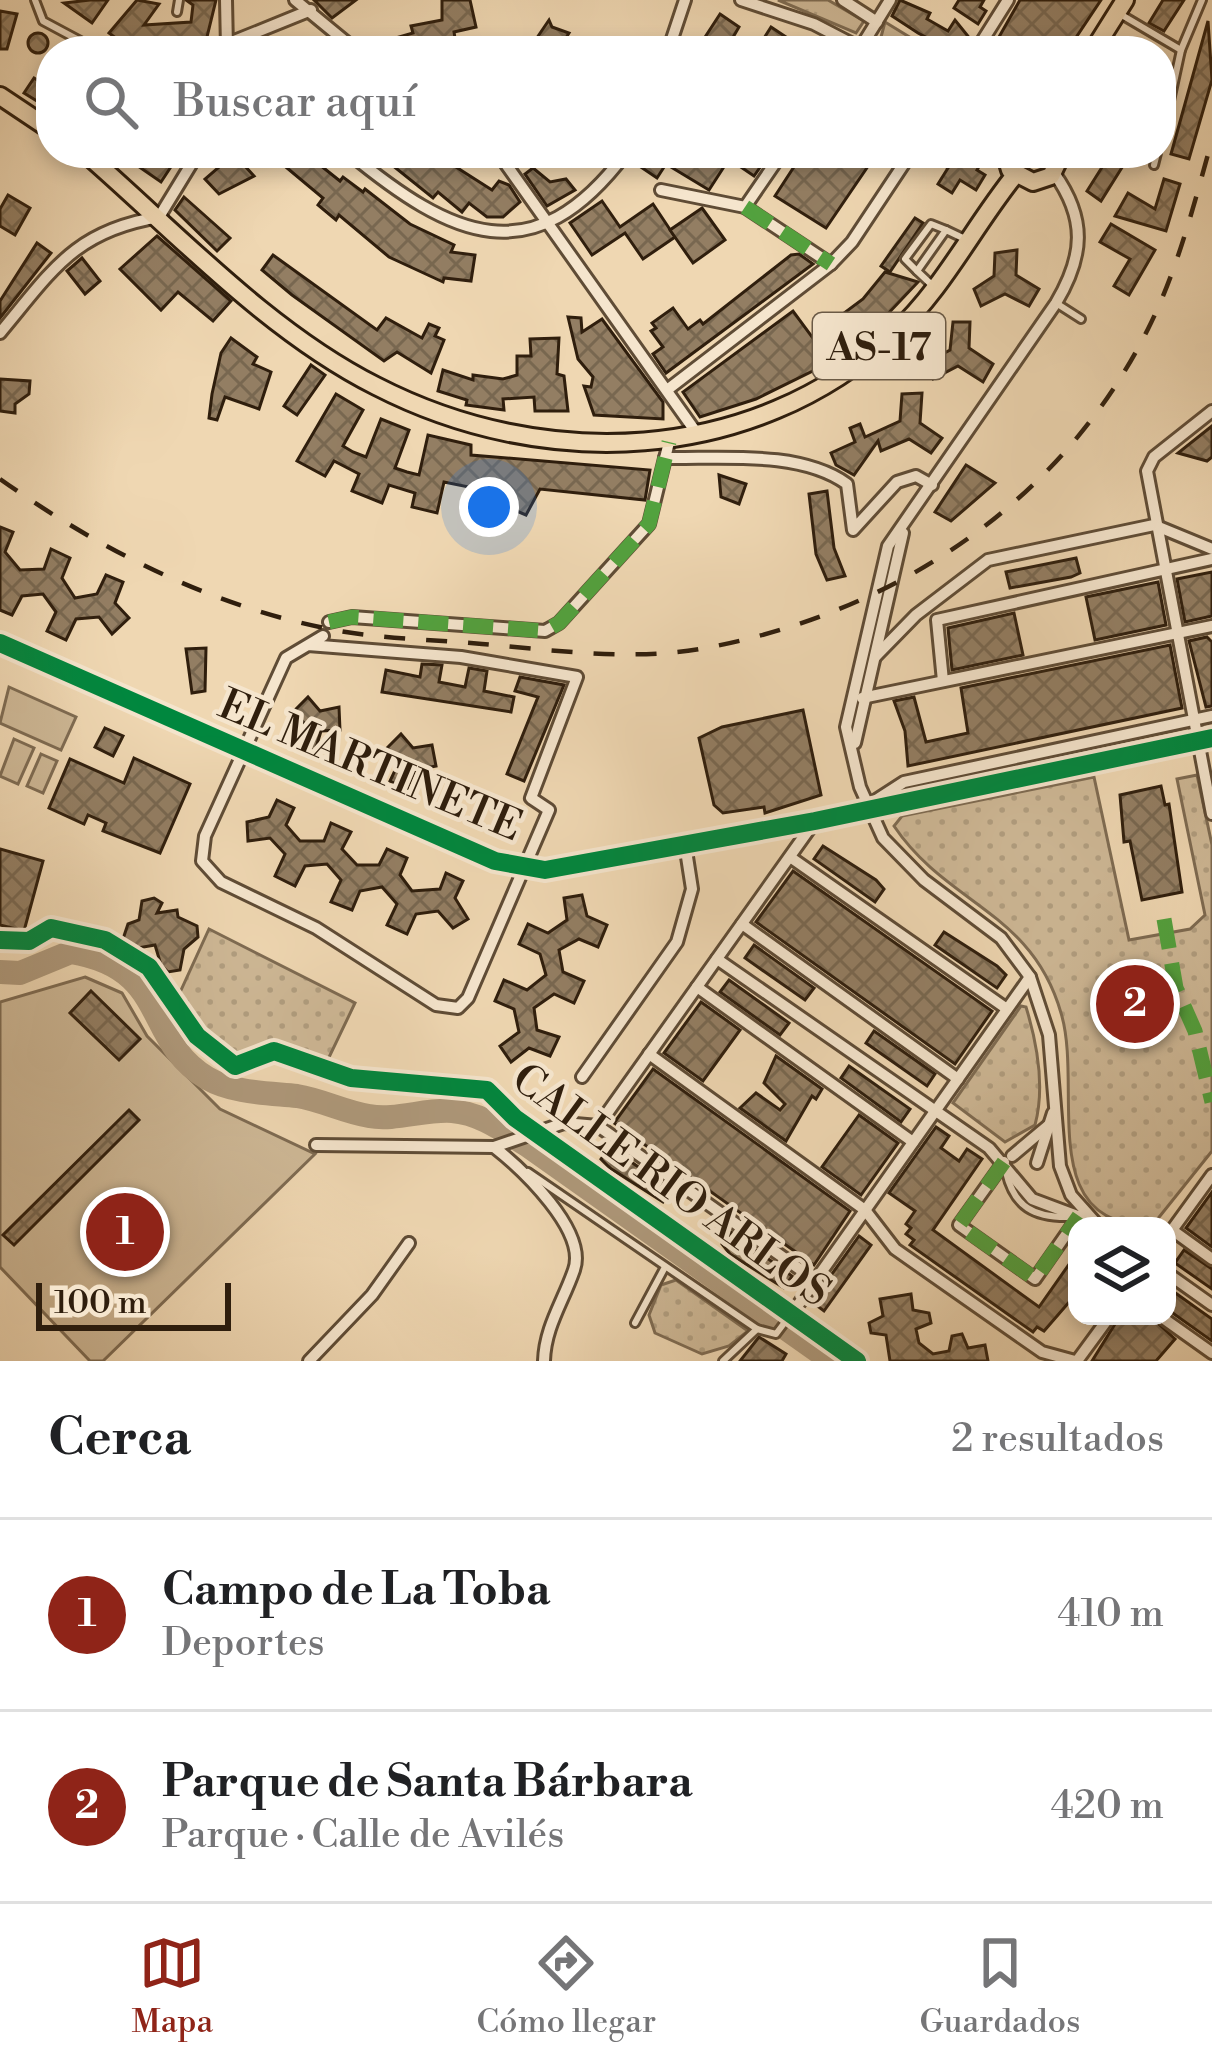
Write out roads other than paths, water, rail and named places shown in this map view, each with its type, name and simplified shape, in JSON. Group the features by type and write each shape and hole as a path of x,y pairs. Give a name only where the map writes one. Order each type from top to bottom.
{"main road":[{"path":"1102,36 1121,6"},
{"path":"0,96 36,120"},
{"name":"AS-17","path":"102,168 320,351 425,408 530,433 667,450 787,406 838,378 890,338 936,289 1015,175"},
{"path":"1012,168 1015,175 1033,182 1056,168"}],"street":[{"path":"226,0 226,36"},
{"path":"295,0 340,36"},
{"path":"673,36 686,0"},
{"path":"741,0 769,3 833,36"},
{"path":"843,0 877,22"},
{"path":"866,36 890,0"},
{"path":"985,36 1008,0"},
{"path":"251,36 311,10"},
{"path":"0,333 68,253 114,225 159,217 188,168"},
{"path":"369,168 410,201 461,228 511,232 544,224 585,200 613,168"},
{"path":"508,168 699,438"},
{"path":"746,208 772,168"},
{"path":"667,390 831,264 853,242 901,168"},
{"path":"1054,172 1073,203 1078,260 1056,303 888,546 884,624 846,727 868,806 883,838 924,880 1001,938 1030,977 1049,1035 1060,1166 1071,1195 1091,1217"},
{"path":"661,190 746,208 831,264"},
{"path":"1212,412 1154,457 1147,471 1212,814"},
{"path":"329,622 352,617 544,631 559,623 649,524 667,450 830,471 847,484 853,530 897,482 916,476 932,484"},
{"path":"870,656 908,620 988,560 1154,525 1212,549"},
{"path":"944,681 937,620 1212,560"},
{"path":"885,594 908,620"},
{"path":"854,749 885,594"},
{"path":"884,624 908,620"},
{"path":"862,698 1212,626"},
{"path":"308,645 461,657 577,677 531,798 549,810 468,998 458,1007 436,1005 316,928 208,873 202,861 205,836 286,658 323,636"},
{"name":"EL MARTINETE","path":"0,644 526,869 545,870 815,821 868,806"},
{"path":"868,806 904,782 1212,716"},
{"path":"868,806 1212,738"},
{"path":"598,1126 815,821"},
{"path":"582,1077 677,942 692,889 685,844"},
{"path":"790,857 1007,1009"},
{"path":"742,924 958,1079"},
{"path":"717,959 989,1148 1008,1159 1060,1166"},
{"path":"789,1316 1030,977"},
{"path":"697,987 913,1142"},
{"path":"649,1054 865,1210 895,1249 1042,1352 1076,1361 1103,1325"},
{"path":"1024,1184 1052,1121 1055,1097"},
{"path":"1008,1159 1031,1199 1079,1216 1035,1279 959,1226 1008,1159 1037,1139 1052,1121"},
{"path":"316,1145 498,1145 564,1123 598,1126 815,1280"},
{"path":"498,1145 559,1217 577,1259 548,1331 544,1361"},
{"path":"1176,1226 1212,1175"},
{"path":"1047,1204 1062,1197 1067,1181"},
{"path":"1176,1238 1212,1259"},
{"path":"309,1361 372,1295 409,1244"},
{"path":"1176,1279 1212,1305"},
{"path":"1173,1325 1212,1353"}],"lane":[{"path":"35,0 43,21 71,36"},
{"path":"177,11 179,0"},
{"path":"1176,73 1202,0"},
{"path":"1121,6 1162,36"},
{"path":"1176,46 1181,50"},
{"path":"936,289 905,259 931,224 968,240"},
{"path":"917,272 946,230"},
{"path":"1056,303 1081,319"},
{"path":"1008,1159 1016,1200 1027,1210 1079,1216"},
{"path":"520,1167 757,1329 776,1334 789,1316"},
{"path":"634,1323 665,1267"},
{"path":"723,1361 757,1329"}],"waterway":[{"path":"0,972 20,973 71,952 103,961 141,989 187,1062 228,1087 306,1098 369,1116 452,1111 482,1119 527,1145 832,1361"}],"railway":[{"path":"0,479 80,531 164,575 253,610 346,632 619,654 700,649 770,633 902,579 963,542 1018,499 1068,448 1111,392 1159,306 1212,140"}],"place":[{"name":"Parque de Santa Bárbara","path":"1135,1004"},
{"name":"Campo de La Toba","path":"125,1232"}]}
